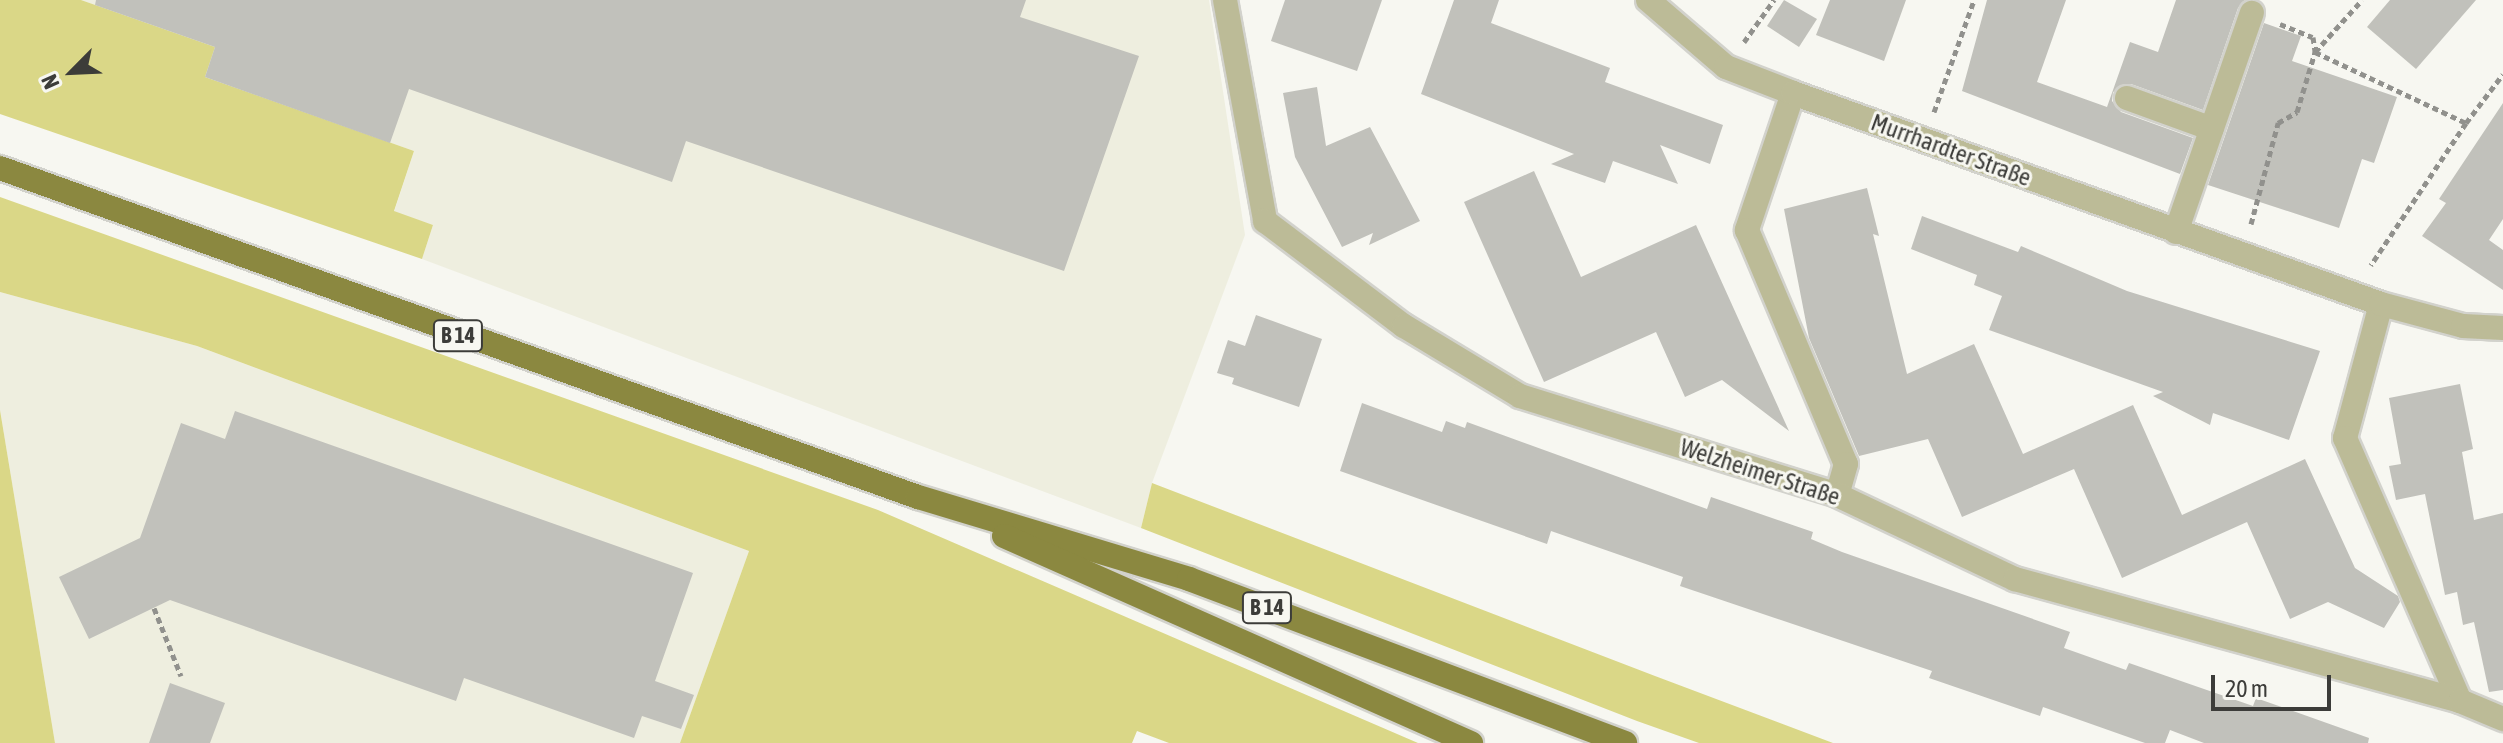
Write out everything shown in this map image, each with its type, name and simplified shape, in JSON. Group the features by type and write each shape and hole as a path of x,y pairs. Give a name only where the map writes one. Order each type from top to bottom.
{"main road":[{"name":"B 14","path":"0,168 918,497 1189,579 1625,743"},
{"name":"B 14","path":"918,497 1278,662 1471,743"}],"street":[{"name":"Welzheimer Straße","path":"1225,0 1265,221 1404,326 1520,396 1837,495 2015,579 2460,701 2503,719"},
{"name":"Murrhardter Straße","path":"1648,0 1726,67 1793,93 2381,304 2463,326 2503,328"},
{"path":"2176,232 2252,13"},
{"path":"1793,93 1747,230 1846,464 1837,495"},
{"path":"2127,98 2212,129"},
{"path":"2381,304 2345,438 2460,701"}],"path":[{"path":"1726,67 1774,0"},
{"path":"1925,140 1974,0"},
{"path":"2315,52 2362,0"},
{"path":"2243,256 2278,123 2297,112 2315,52 2313,37 2252,13"},
{"path":"2315,52 2466,123"},
{"path":"2352,293 2466,123 2503,74"},
{"path":"154,608 181,676"}],"shaded area":[{"path":"0,0 81,0 215,47 205,77 414,151 394,211 433,225 422,259 0,114"},
{"path":"81,0 1209,0 1245,235 1152,483 1141,528 422,259 433,225 394,212 414,151 205,77 214,47"},
{"path":"0,197 878,510 1418,743 1169,743 1137,731 1132,743 680,743 749,551 197,346 0,292"},
{"path":"0,292 197,346 749,551 680,743 55,743 0,410"},
{"path":"0,410 55,743 0,743"},
{"path":"1152,483 1833,743 1699,743 1637,721 1141,528"}],"building":[{"path":"96,0 1026,0 1020,17 1139,56 1064,271 686,141 672,182 409,89 390,143 205,77 215,47 95,5"},
{"path":"1285,0 1382,0 1357,71 1271,41"},
{"path":"1454,0 1499,0 1491,23 1610,68 1605,82 1723,125 1710,164 1660,145 1678,184 1613,161 1605,183 1551,164 1574,154 1421,94"},
{"path":"1784,0 1817,19 1799,47 1767,26"},
{"path":"1830,0 1906,0 1884,61 1816,35"},
{"path":"1987,0 2066,0 2037,82 2107,107 2130,42 2158,52 2176,0 2245,0 2238,8 2203,110 2131,84 2113,92 2112,101 2121,112 2193,138 2180,174 1962,91"},
{"path":"2390,0 2476,0 2416,69 2367,27"},
{"path":"2264,23 2301,36 2292,61 2397,97 2374,163 2362,159 2339,228 2208,185"},
{"path":"1317,87 1326,146 1370,127 1420,221 1369,245 1373,233 1342,247 1295,157 1283,93"},
{"path":"2503,103 2503,219 2489,240 2503,250 2503,290 2422,236 2446,203 2439,199"},
{"path":"1534,171 1581,277 1696,225 1789,431 1722,380 1685,397 1656,332 1544,382 1464,202"},
{"path":"1867,188 1879,236 1873,234 1907,374 1974,344 2023,454 2133,405 2182,515 2305,459 2355,568 2398,596 2400,602 2384,628 2328,602 2290,619 2247,522 2122,578 2074,469 1962,517 1928,439 1859,456 1809,338 1784,209"},
{"path":"1922,216 2018,252 2021,246 2127,291 2320,351 2289,440 2213,413 2210,425 2153,396 2163,392 1989,330 2002,296 1974,285 1977,275 1911,249"},
{"path":"1256,315 1322,339 1299,407 1232,384 1234,378 1217,373 1228,340 1245,346"},
{"path":"2460,384 2473,449 2462,452 2474,520 2503,513 2503,690 2489,692 2474,622 2463,625 2457,592 2445,595 2425,494 2396,500 2389,466 2401,464 2389,398"},
{"path":"1362,403 1442,432 1446,421 1465,428 1467,422 1707,509 1711,497 1813,532 1811,539 1842,552 2070,632 2064,648 2126,670 2129,663 2253,706 2256,698 2369,738 2368,743 2204,743 2170,730 2165,743 2145,743 2043,707 2040,716 1929,678 1932,671 1680,586 1683,577 1551,531 1547,544 1340,471"},
{"path":"235,411 693,573 655,681 694,695 681,729 642,716 634,738 464,678 456,701 170,600 89,639 59,577 140,538 181,423 225,439"},
{"path":"170,683 225,703 210,743 149,743"}]}
